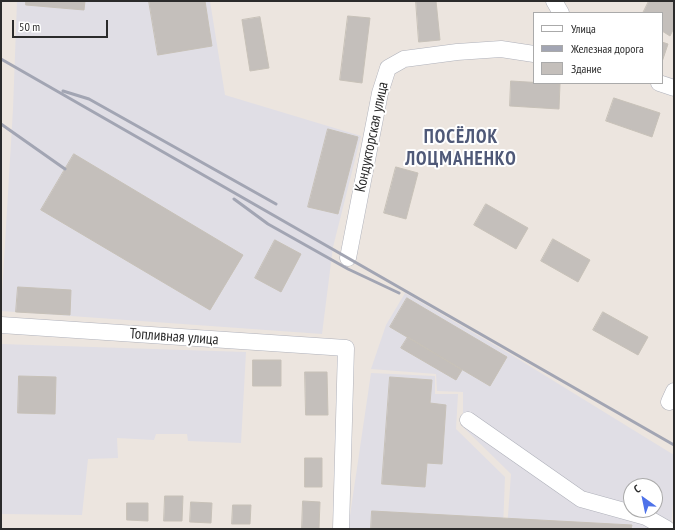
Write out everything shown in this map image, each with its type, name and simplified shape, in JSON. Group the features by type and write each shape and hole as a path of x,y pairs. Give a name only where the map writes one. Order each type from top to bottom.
{"street":[{"path":"554,1 560,12"},
{"name":"Кондукторская улица","path":"348,258 380,93 388,68 404,59 457,52 501,49 533,54"},
{"path":"662,84 674,88"},
{"name":"Топливная улица","path":"1,326 346,348 341,529"},
{"path":"468,420 580,499 646,517 667,529"}],"shaded area":[{"path":"17,1 210,1 225,95 361,136 333,247 322,334 1,311 13,109"},
{"path":"405,293 510,354 674,455 674,490 671,529 507,529 511,474 463,427 463,392 437,391 436,374 371,369 386,325"},
{"path":"1,344 246,352 241,443 188,441 187,434 156,434 154,440 117,438 118,458 88,459 82,515 1,514"},
{"path":"371,373 435,376 435,394 458,394 456,429 505,477 503,529 348,529"}],"building":[{"path":"26,1 85,1 84,10 26,5"},
{"path":"149,1 205,1 212,46 158,55"},
{"path":"416,1 436,1 440,40 419,42"},
{"path":"649,1 674,1 674,28 670,36 663,32 663,12 644,12"},
{"path":"348,16 370,18 362,83 340,80"},
{"path":"260,17 269,68 250,71 242,20"},
{"path":"663,42 668,44 663,59"},
{"path":"511,81 533,82 533,84 560,84 559,109 510,106"},
{"path":"614,98 660,113 652,137 606,121"},
{"path":"328,129 358,137 338,214 308,207"},
{"path":"74,154 243,255 210,310 41,210"},
{"path":"396,167 418,173 406,219 384,213"},
{"path":"486,204 528,228 516,249 474,225"},
{"path":"553,239 590,260 578,282 541,261"},
{"path":"275,240 301,254 281,292 255,278"},
{"path":"18,287 71,290 70,315 16,312"},
{"path":"407,298 507,357 490,386 390,327"},
{"path":"603,312 648,337 638,355 593,330"},
{"path":"408,337 462,370 456,380 401,348"},
{"path":"253,360 281,360 281,386 253,386"},
{"path":"305,372 327,372 328,415 306,415"},
{"path":"19,376 56,377 55,414 18,413"},
{"path":"390,377 432,380 430,403 446,405 442,464 427,463 425,487 382,484"},
{"path":"305,458 322,458 322,487 305,487"},
{"path":"165,496 183,496 182,521 164,521"},
{"path":"303,501 320,502 319,528 302,528"},
{"path":"191,502 212,503 211,523 190,522"},
{"path":"127,503 148,503 148,521 127,520"},
{"path":"233,505 251,505 250,524 232,524"},
{"path":"372,511 632,525 631,529 371,529"}],"railway":[{"path":"1,59 674,445"},
{"path":"63,91 89,99 276,204"},
{"path":"1,124 65,169"},
{"path":"234,199 268,224 348,269 399,293"}],"district":[{"name":"ПОСЁЛОК ЛОЦМАНЕНКО","path":"461,149"}]}
